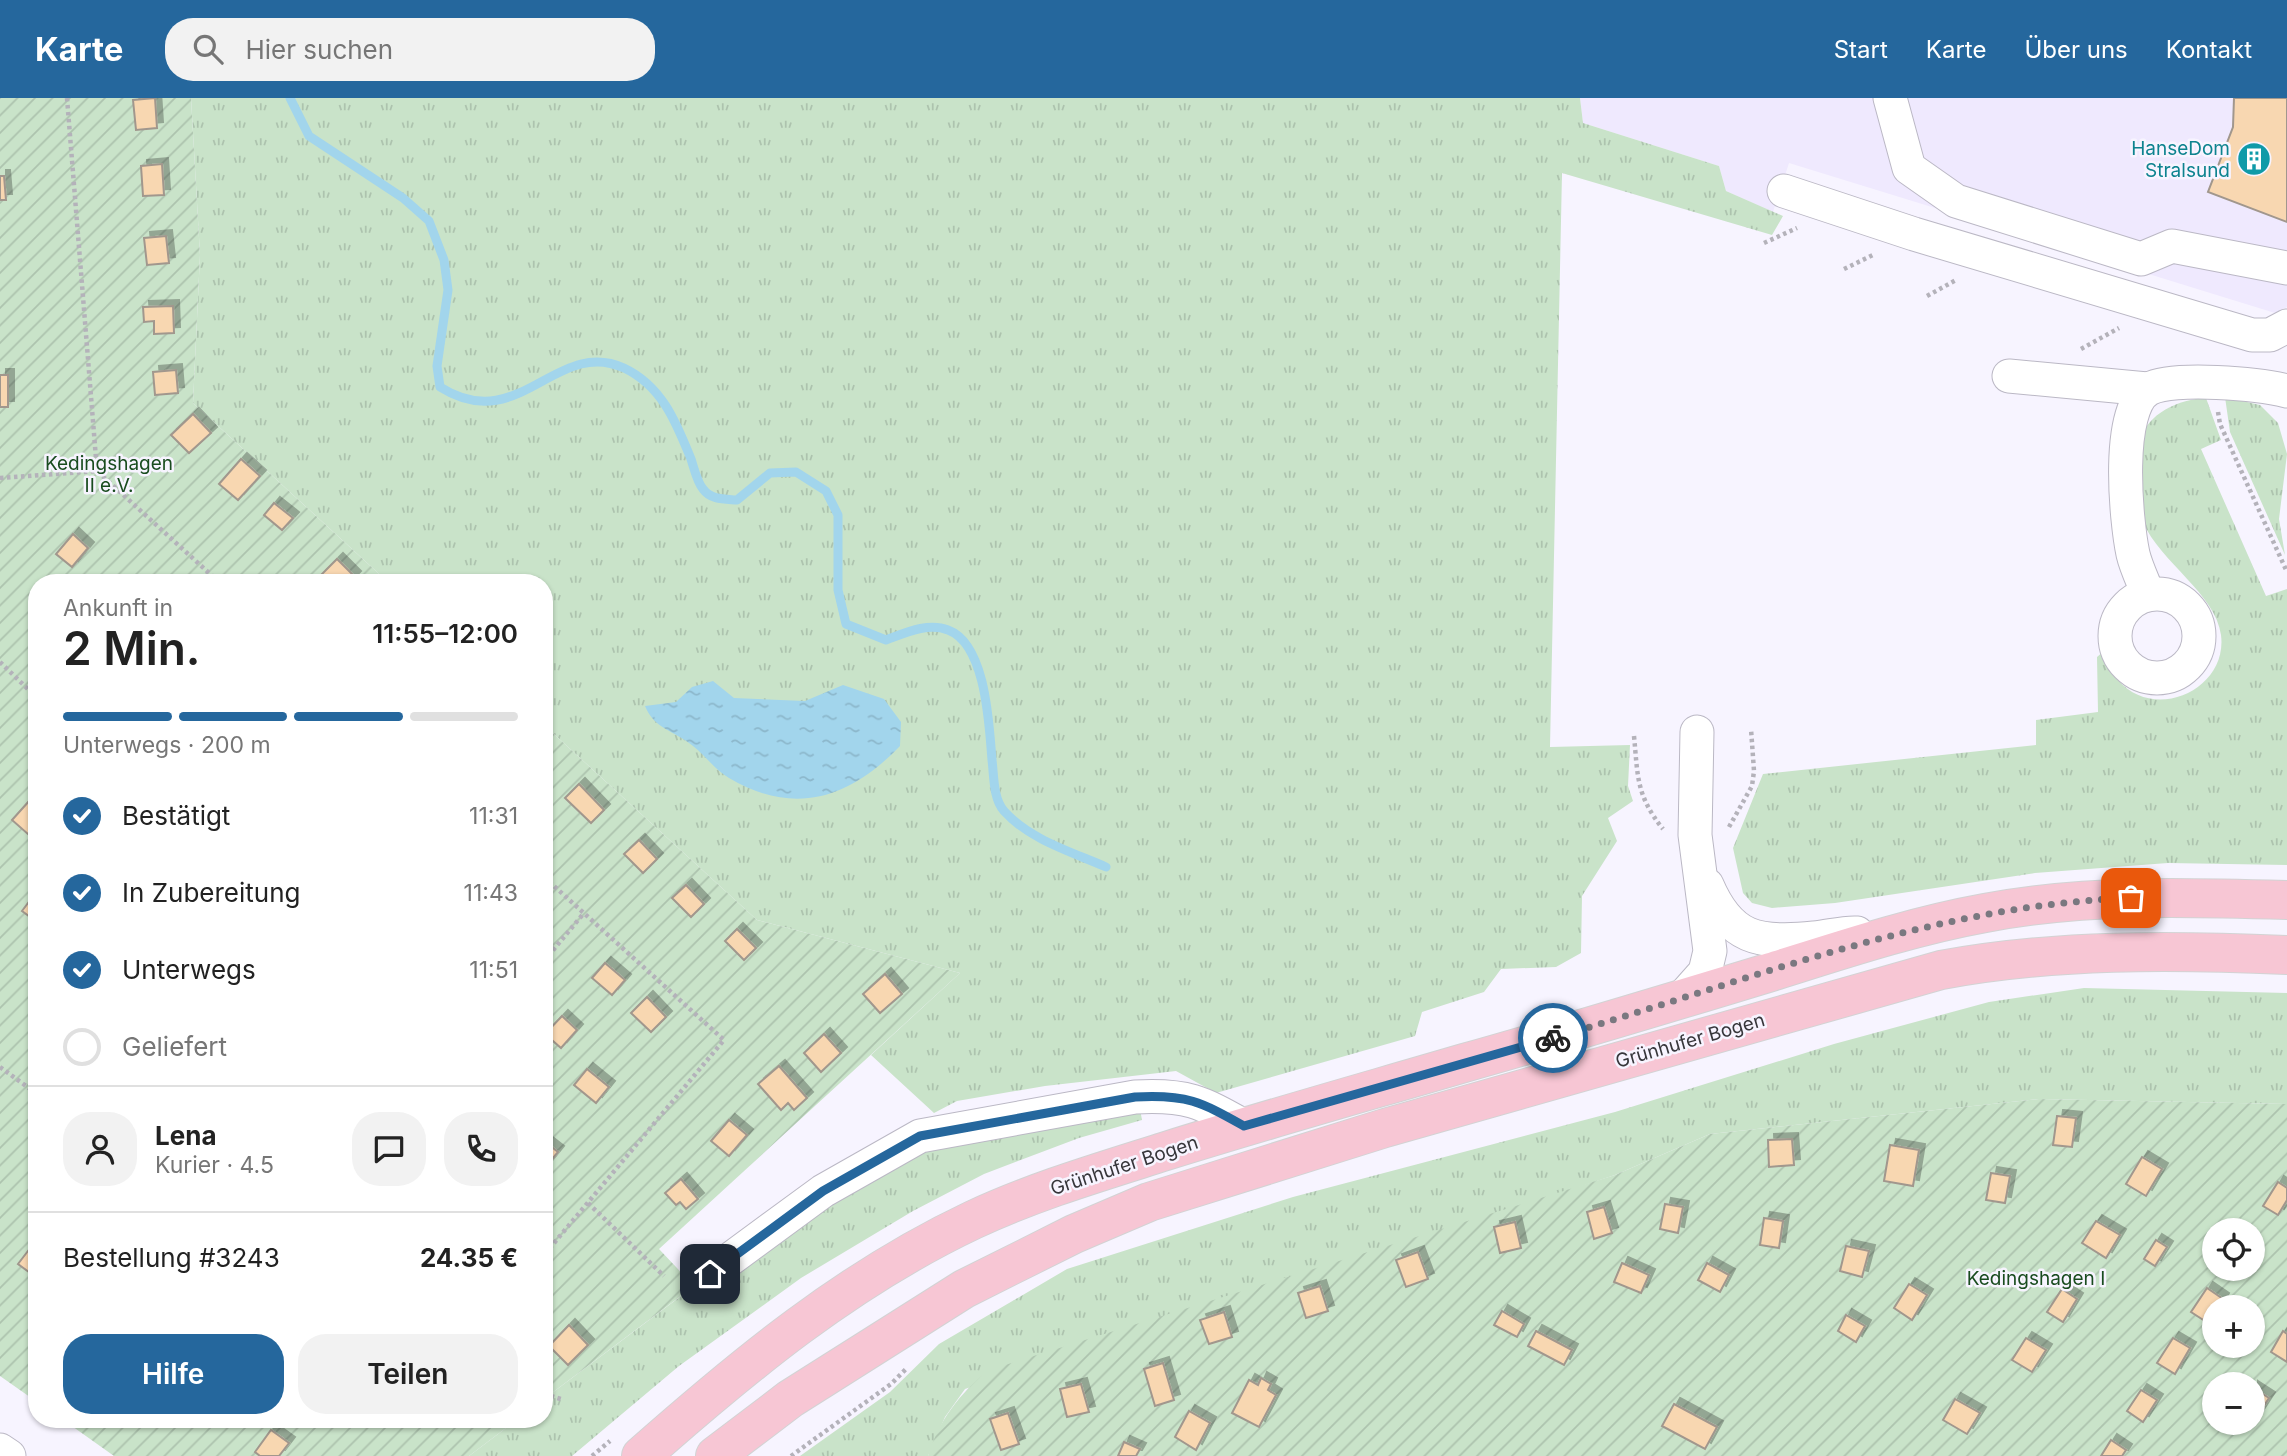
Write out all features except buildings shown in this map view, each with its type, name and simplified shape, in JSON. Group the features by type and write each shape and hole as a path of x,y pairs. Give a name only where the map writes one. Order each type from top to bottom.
{"main road":[{"name":"Grünhufer Bogen","path":"641,1456 769,1346 895,1261 974,1220 1054,1186 1244,1126 1895,936 1984,913 2042,905 2183,897 2287,900"},
{"name":"Grünhufer Bogen","path":"715,1456 790,1399 964,1289 1073,1234 1215,1179 1941,970 1997,960 2125,953 2287,955"}],"street":[{"path":"1890,98 1909,168 1956,201 2141,259 2172,246 2287,268"},
{"path":"1784,191 2252,335 2270,335 2287,326"},
{"path":"2009,376 2147,389 2177,381 2287,391"},
{"path":"2147,389 2135,408 2129,434 2125,486 2133,555 2148,594"},
{"path":"1681,999 1705,972 1710,951 1695,835 1697,732"},
{"path":"1695,835 1708,887 1721,914 1735,930 1774,939 1812,939 1850,933 1895,936"},
{"path":"710,1274 823,1191 920,1136 1135,1097 1168,1095 1204,1104 1244,1126"},
{"path":"0,1450 9,1456"}],"path":[{"path":"67,98 97,471 210,574"},
{"path":"2077,352 2157,307"},
{"path":"2217,384 2220,424 2287,572"},
{"path":"0,478 97,471"},
{"path":"0,662 28,689"},
{"path":"1728,831 1731,820 1752,786 1754,771 1751,729"},
{"path":"553,885 724,1040 553,1244"},
{"path":"553,950 584,912"},
{"path":"0,1067 28,1088"},
{"path":"588,1203 664,1276"},
{"path":"791,1456 891,1384 909,1366"},
{"path":"553,1397 564,1401"}],"shaded area":[{"path":"1580,98 2287,98 2287,307 2275,313 1789,163 1773,212 1726,191 1719,166 1583,123"}],"green space":[{"name":"Kedingshagen II e.V.","path":"0,98 191,98 200,255 193,403 379,574 28,574 28,1396 0,1376"},
{"path":"191,98 1580,98 1583,123 1719,166 1726,191 1783,216 1772,235 1562,173 1550,747 1630,745 1628,786 1633,801 1608,818 1617,841 1582,896 1581,953 1556,967 1501,969 1484,992 1422,1012 1415,1036 1216,1093 1176,1071 1045,1086 957,1101 934,1113 871,1055 960,973 757,920 553,733 553,574 379,574 193,403 200,255"},
{"path":"2225,397 2260,405 2278,423 2287,454 2279,519 2285,555 2230,432"},
{"path":"2206,398 2221,440 2201,449 2266,596 2287,589 2287,865 2168,863 2035,873 1835,903 1772,908 1752,903 1743,893 1733,848 1763,774 2036,745 2036,720 2098,712 2097,657 2104,651 2118,680 2133,693 2151,699 2169,699 2186,694 2201,684 2213,671 2220,654 2221,635 2217,620 2199,592 2151,537 2143,522 2139,452 2143,432 2157,416 2175,405"},
{"path":"553,733 757,920 960,973 659,1249 694,1286 553,1392"},
{"path":"2084,988 2287,993 2287,1104 2039,1099 1710,1134 1615,1175 965,1389 945,1417 928,1456 800,1456 890,1392 939,1344 1067,1269 1293,1197 1615,1112 1834,1044 1989,1002"},
{"name":"Kedingshagen I","path":"2039,1099 2287,1104 2287,1456 928,1456 944,1419 969,1388 989,1370 1615,1175 1710,1134"},
{"path":"1140,1109 1142,1120 1079,1138 984,1174 913,1211 801,1278 679,1366 572,1456 469,1456 506,1428 553,1428 553,1392 693,1287 687,1279 902,1153"},
{"path":"75,1428 506,1428 469,1456 114,1456"}],"water":[{"path":"713,681 734,698 805,701 843,685 884,699 901,722 900,746 861,778 820,796 799,799 777,797 753,790 724,775 693,746 654,720 645,706 676,702 692,687"}],"waterway":[{"path":"290,98 309,136 403,198 429,221 444,260 448,290 437,366 440,387 468,399 493,401 515,395 578,365 600,362 624,368 648,385 666,406 685,445 699,483 710,495 737,500 770,473 796,472 826,491 838,515 838,590 846,624 886,640 917,629 933,627 948,630 961,638 978,668 983,687 995,787 1000,806 1014,821 1039,838 1106,867"}],"way so far":[{"path":"1553,1038 1849,948 1984,913 2131,898"}],"place":[{"name":"HanseDom Stralsund","path":"2254,159"}],"route":[{"path":"710,1274 823,1191 920,1136 1135,1097 1168,1095 1181,1096 1204,1104 1244,1126 1553,1038"}]}
